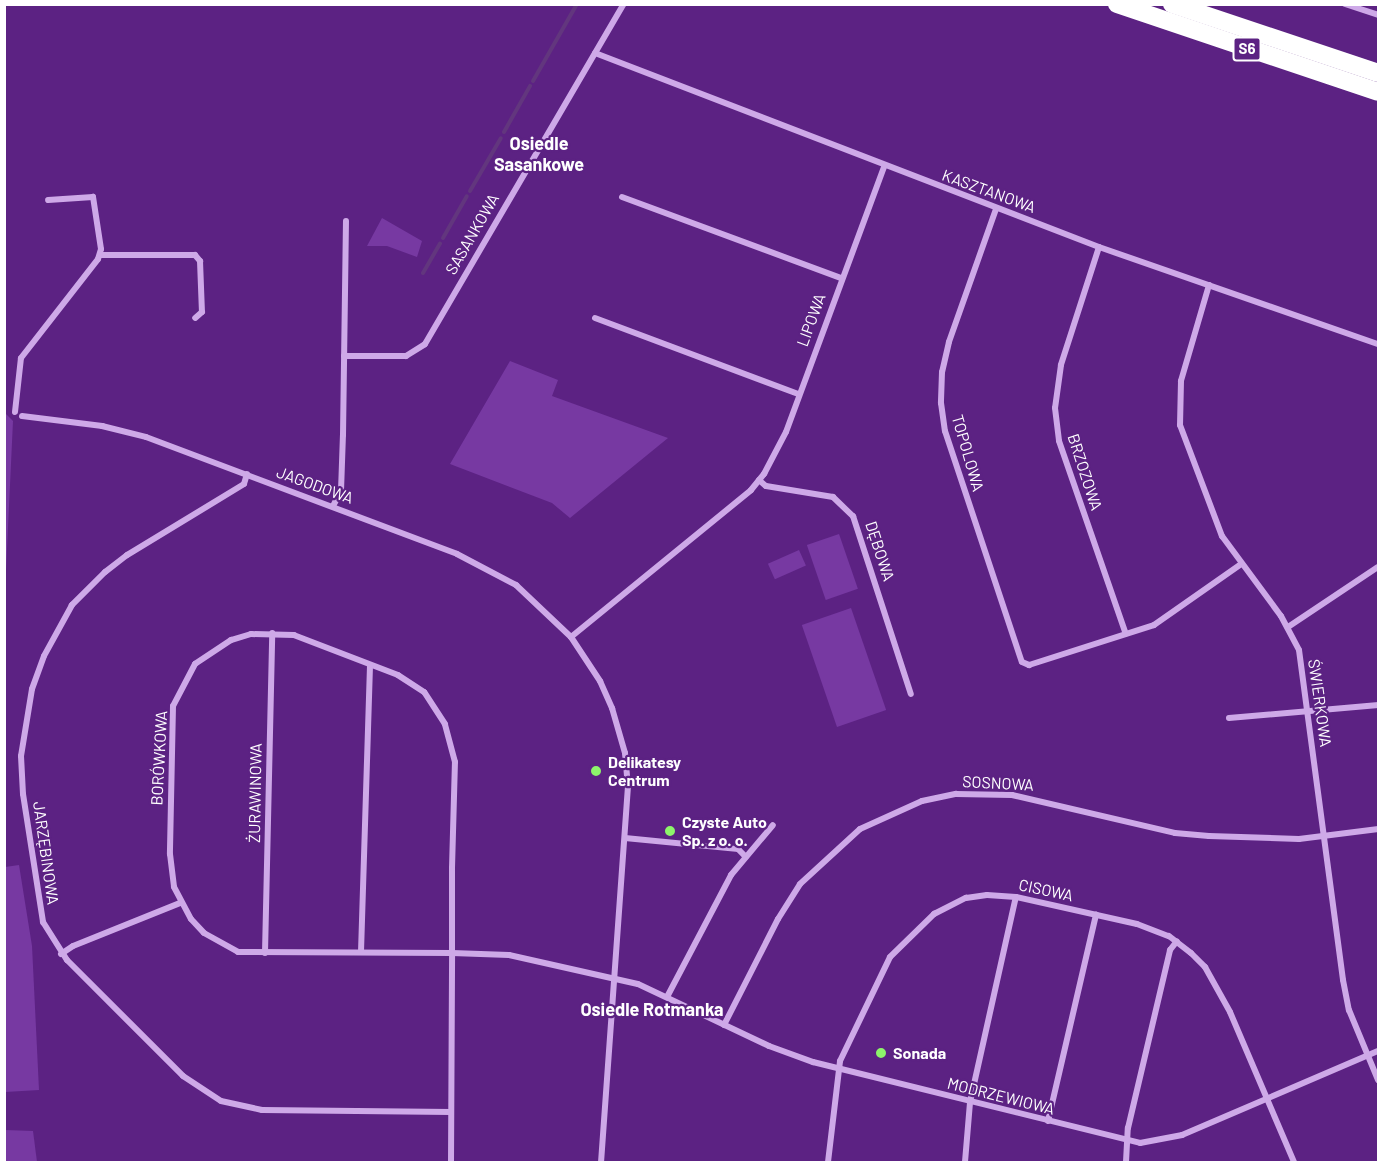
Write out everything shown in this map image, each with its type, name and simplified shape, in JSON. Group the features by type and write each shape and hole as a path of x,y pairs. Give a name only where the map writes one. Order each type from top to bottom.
{"highway":[{"name":"S6","path":"1117,4 1378,92"},
{"name":"S6","path":"1172,4 1378,73"}],"street":[{"name":"SASANKOWA","path":"344,356 406,356 425,344 624,4"},
{"path":"1345,4 1378,15"},
{"name":"KASZTANOWA","path":"595,53 876,160 884,167 1099,247 1378,344"},
{"name":"LIPOWA","path":"571,638 759,480 781,443 884,167"},
{"path":"15,412 21,358 100,255 93,197 48,200"},
{"path":"622,197 841,278"},
{"name":"TOPOLOWA","path":"996,208 949,342 942,372 942,417 1022,662 1029,665 1126,634"},
{"path":"333,506 341,491 346,221"},
{"name":"BRZOZOWA","path":"1099,247 1060,365 1055,408 1059,441 1126,634"},
{"path":"100,255 195,255 200,261 202,312 195,318"},
{"name":"ŚWIERKOWA","path":"1209,285 1181,381 1178,417 1211,514 1241,564 1288,627 1302,662 1343,980 1349,1010 1378,1080"},
{"path":"595,318 798,394"},
{"name":"JAGODOWA","path":"22,416 102,426 146,437 333,506 492,570 540,604 571,638 605,691 621,739 628,786 616,979 601,1162"},
{"name":"JARZĘBINOWA","path":"247,474 244,484 127,555 105,573 72,605 44,657 26,718 21,756 23,794 37,899 43,922 61,954 183,1076 221,1101 262,1110 451,1112"},
{"name":"DĘBOWA","path":"759,480 766,486 833,497 853,516 911,694"},
{"path":"1126,634 1162,620 1241,564"},
{"path":"1288,627 1378,567"},
{"name":"BORÓWKOWA","path":"452,953 452,741 445,724 424,692 398,675 294,635 272,633 231,640 212,650 183,682 173,706 170,854 180,903 204,933 238,952 509,955 616,979"},
{"name":"ŻURAWINOWA","path":"265,953 272,633"},
{"path":"361,952 370,665"},
{"path":"1229,718 1308,714 1378,705"},
{"name":"SOSNOWA","path":"724,1025 778,919 800,884 860,829 922,801 956,794 994,793 1041,799 1193,836 1324,837 1378,829"},
{"path":"667,997 731,875 773,825"},
{"path":"625,838 738,849 746,857"},
{"name":"CISOWA","path":"828,1162 838,1068 890,957 919,925 966,898 987,894 1016,897 1146,927 1177,941 1205,966 1215,982 1294,1162"},
{"path":"965,1162 970,1102 1016,897"},
{"path":"61,954 73,945 180,903"},
{"path":"1048,1121 1096,915"},
{"path":"1126,1162 1127,1141 1170,950 1177,941"},
{"path":"451,1162 452,953"},
{"name":"MODRZEWIOWA","path":"616,979 667,997 781,1051 838,1068 1127,1141 1172,1139 1378,1051"}],"shaded area":[{"path":"382,218 422,241 417,257 387,246 367,246"},
{"path":"510,361 558,380 552,396 668,438 570,518 552,503 450,464"},
{"path":"5,413 13,421 5,592"},
{"path":"839,534 858,589 826,600 807,545"},
{"path":"799,550 806,566 775,579 768,564"},
{"path":"851,608 886,710 837,727 802,625"},
{"path":"19,865 32,946 39,1090 5,1092 5,867"},
{"path":"5,1130 33,1131 37,1162 5,1162"}],"waterway":[{"path":"533,81 577,4"},
{"path":"504,132 530,86"},
{"path":"470,191 501,138"},
{"path":"443,238 467,196"},
{"path":"423,273 440,244"}],"place":[{"name":"Delikatesy Centrum","path":"596,771"},
{"name":"Czyste Auto Sp. z o. o.","path":"670,831"},
{"name":"Sonada","path":"881,1053"}],"district":[{"name":"Osiedle Sasankowe","path":"539,154"},
{"name":"Osiedle Rotmanka","path":"652,1009"}]}
